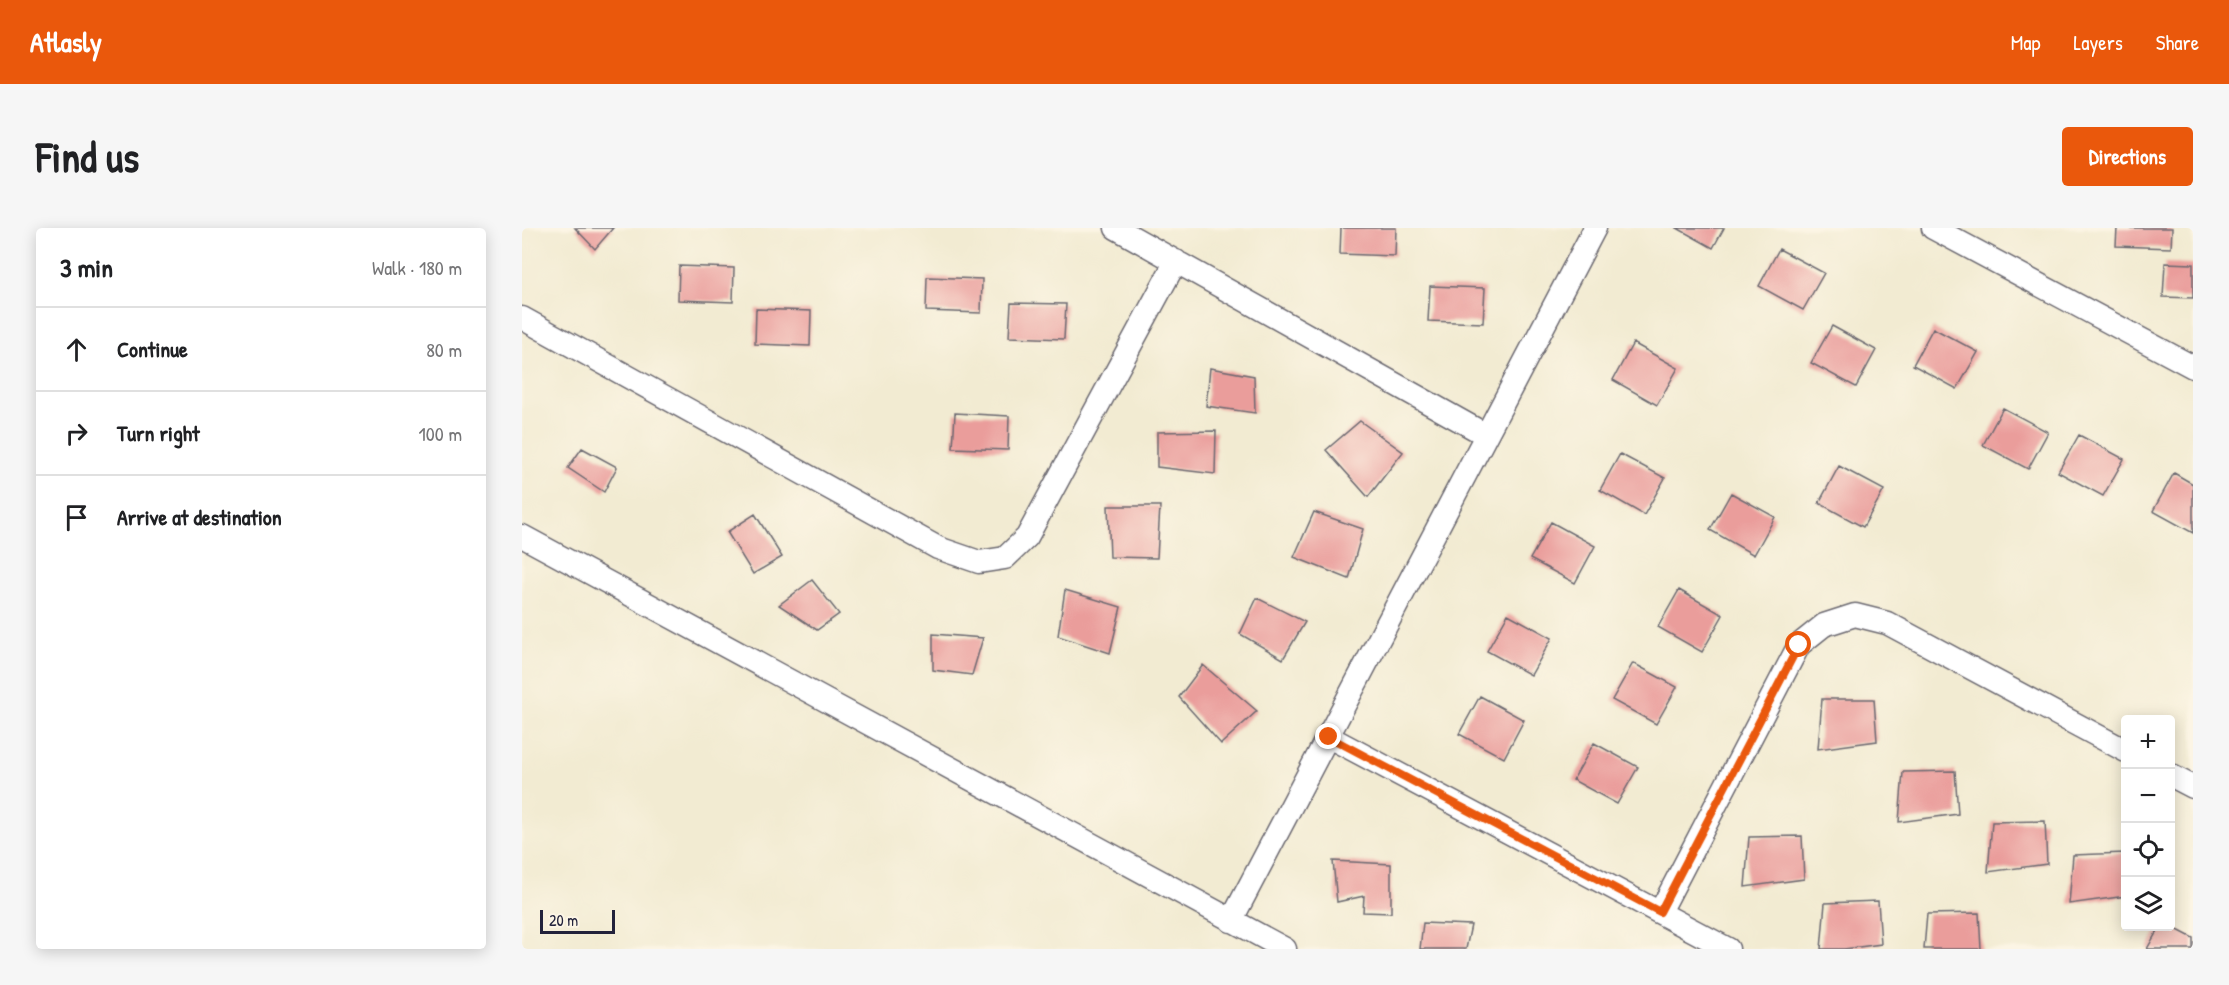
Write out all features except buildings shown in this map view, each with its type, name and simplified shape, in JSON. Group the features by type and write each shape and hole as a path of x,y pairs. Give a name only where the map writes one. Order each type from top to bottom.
{"street":[{"path":"1116,228 1486,435"},
{"path":"1231,921 1595,228"},
{"path":"1933,228 2193,367"},
{"path":"522,318 938,548 979,562 1005,558 1027,537 1176,261"},
{"path":"522,536 1285,949"},
{"path":"1660,912 1799,645 1824,625 1854,615 1887,623 2121,748"},
{"path":"1329,737 1728,949"},
{"path":"2175,778 2193,787"}],"route":[{"path":"1329,737 1660,912 1799,645"}]}
